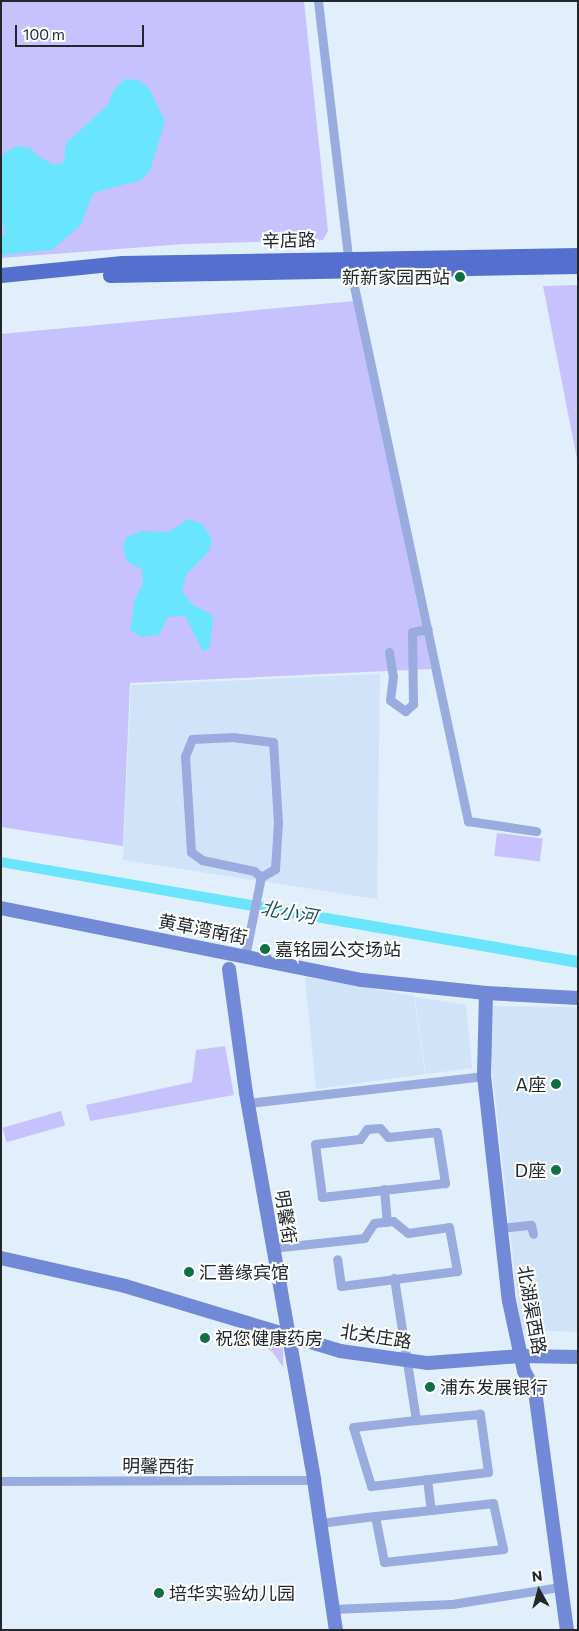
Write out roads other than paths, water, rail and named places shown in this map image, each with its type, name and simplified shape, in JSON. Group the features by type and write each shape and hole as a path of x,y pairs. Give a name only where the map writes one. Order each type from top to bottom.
{"main road":[{"name":"辛店路","path":"1,285 123,273 175,275 578,255"},
{"name":"辛店路","path":"1,275 122,263 578,266"}],"street":[{"path":"318,1 350,265 468,820 536,831"},
{"path":"389,652 393,676 390,700 405,711 413,704 412,632 428,629"},
{"path":"245,956 261,877 275,868 278,823 273,742 234,737 192,739 185,756 192,852 202,860 254,871 261,877"},
{"name":"黄草湾南街","path":"1,908 362,980 486,993 578,998"},
{"name":"明馨街","path":"229,969 248,1104 286,1335 314,1480 336,1630"},
{"name":"北湖渠西路","path":"486,993 484,1076 509,1301 524,1372 535,1391 559,1587 567,1630"},
{"path":"248,1104 484,1076"},
{"path":"380,1128 388,1137 437,1132 445,1183 384,1188 322,1197 315,1144 360,1139 367,1129 380,1128"},
{"path":"384,1188 388,1222"},
{"path":"272,1248 364,1238 374,1223 393,1221 408,1233 449,1227 457,1271 341,1286 337,1258"},
{"path":"500,1228 531,1225 533,1234"},
{"name":"北关庄路","path":"1,1258 125,1286 340,1352 428,1363 521,1356 578,1357"},
{"path":"394,1278 416,1420"},
{"path":"480,1414 488,1472 371,1486 354,1427 416,1420 480,1414"},
{"path":"427,1479 431,1510"},
{"name":"明馨西街","path":"1,1481 314,1480"},
{"path":"320,1523 375,1516 493,1503 503,1548 384,1562 375,1516"},
{"path":"333,1610 452,1604 559,1587"}],"water":[{"path":"124,79 139,80 149,88 165,121 150,171 142,180 93,193 81,225 52,250 1,255 1,236 5,233 1,215 1,159 5,152 18,146 30,148 39,157 53,164 64,163 66,143 108,105 113,91"},
{"path":"188,519 202,524 212,539 209,551 186,575 182,591 193,605 211,614 213,622 209,649 203,651 185,616 168,617 159,635 141,637 130,630 135,598 143,584 142,569 127,562 123,548 126,537 142,531 169,532"},
{"name":"北小河","path":"1,857 578,956 578,968 1,867"}],"place":[{"name":"新新家园西站","path":"460,277"},
{"name":"嘉铭园公交场站","path":"265,949"},
{"name":"A座","path":"556,1084"},
{"name":"D座","path":"556,1170"},
{"name":"汇善缘宾馆","path":"189,1272"},
{"name":"祝您健康药房","path":"205,1338"},
{"name":"浦东发展银行","path":"430,1387"},
{"name":"培华实验幼儿园","path":"159,1593"}]}
